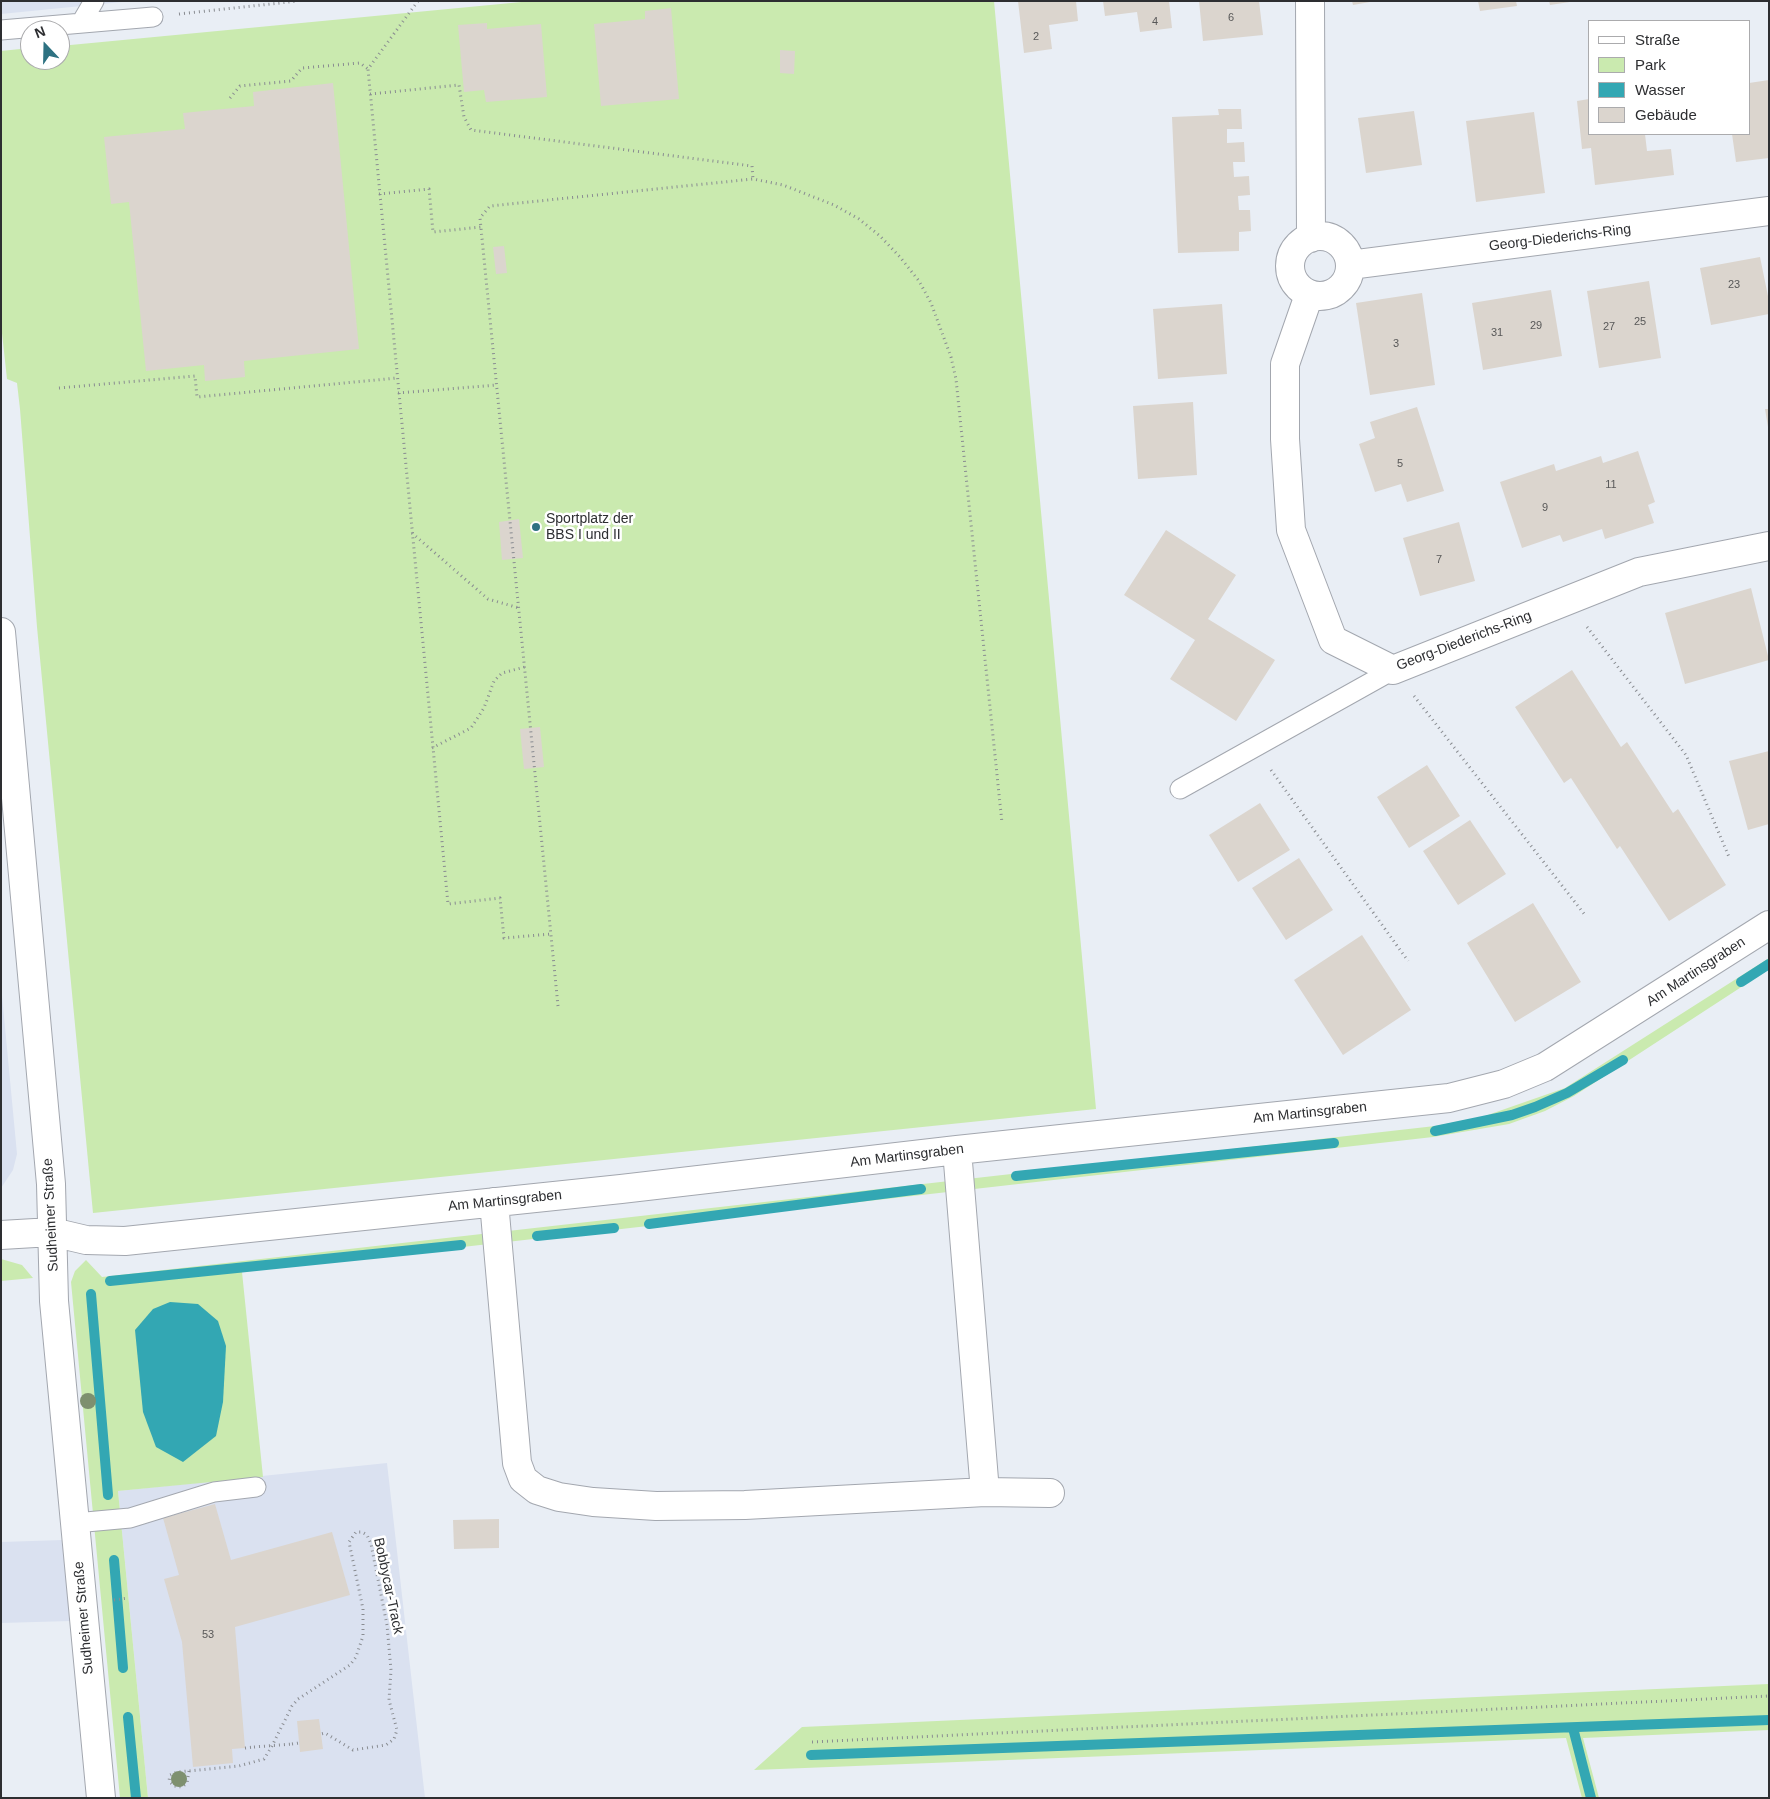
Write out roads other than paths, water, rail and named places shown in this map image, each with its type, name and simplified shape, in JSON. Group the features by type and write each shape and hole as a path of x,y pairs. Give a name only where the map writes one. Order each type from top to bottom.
{"street":[{"path":"1310,1 1310,238"},
{"name":"Georg-Diederichs-Ring","path":"1350,265 1769,211"},
{"path":"1320,236 1337,242 1348,256 1350,265 1349,274 1338,290 1329,295 1310,295 1295,283 1290,266 1296,248 1310,238 1320,236"},
{"name":"Georg-Diederichs-Ring","path":"1310,295 1285,364 1285,440 1291,530 1333,640 1394,670 1639,572 1769,546"},
{"name":"Sudheimer Straße","path":"1,632 51,1184 54,1301 101,1798"},
{"name":"Am Martinsgraben","path":"1,1235 52,1232 86,1240 125,1241 1449,1098 1504,1084 1545,1067 1769,925"},
{"path":"957,1150 985,1492"},
{"path":"494,1202 516,1463 523,1479 537,1490 558,1497 593,1502 656,1506 745,1505 985,1492 1050,1493"}],"lane":[{"path":"82,24 94,1"},
{"path":"1,30 153,17"},
{"path":"1180,789 1394,670"},
{"path":"1,776 16,799"},
{"path":"75,1523 130,1518 214,1492 256,1487"}],"water":[{"path":"170,1302 198,1304 218,1321 226,1346 223,1402 216,1436 183,1462 156,1447 143,1412 135,1330 153,1309"}],"waterway":[{"path":"1741,982 1769,964"},
{"path":"1435,1131 1512,1115 1535,1107 1567,1093 1623,1060"},
{"path":"1016,1176 1334,1143"},
{"path":"649,1224 921,1189"},
{"path":"537,1236 614,1228"},
{"path":"110,1281 461,1245"},
{"path":"91,1294 108,1495"},
{"path":"114,1560 123,1668"},
{"path":"128,1717 136,1798"},
{"path":"811,1755 1769,1720"},
{"path":"1573,1728 1591,1798"}],"place":[{"name":"Sportplatz der BBS I und II","path":"536,527"}]}
